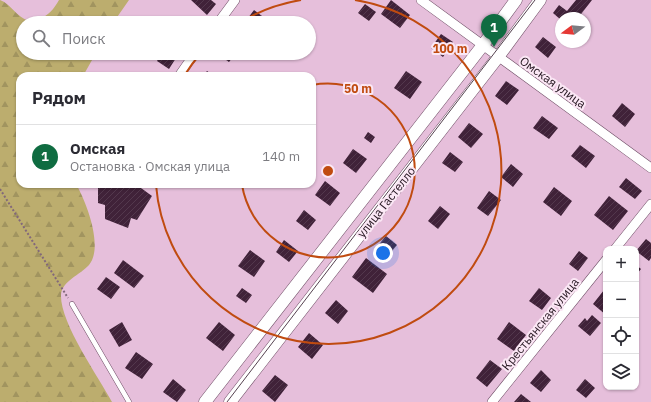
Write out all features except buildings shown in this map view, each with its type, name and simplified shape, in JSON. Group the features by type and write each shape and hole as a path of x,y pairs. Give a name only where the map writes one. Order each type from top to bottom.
{"street":[{"path":"223,16 235,0"},
{"name":"Омская улица","path":"421,0 651,168"},
{"path":"205,402 484,45 516,0"},
{"name":"улица Гастелло","path":"230,402 498,57 540,0"},
{"path":"182,72 191,60"},
{"path":"617,246 651,204"},
{"name":"Крестьянская улица","path":"492,402 603,264"}],"lane":[{"path":"72,304 129,402"}],"path":[{"path":"0,189 72,304"}],"green space":[{"path":"0,0 20,16 16,16 16,60 92,60 85,72 16,72 16,188 78,188 80,192 92,224 95,247 93,257 89,265 72,278 62,290 62,307 73,334 112,402 0,402"},
{"path":"59,0 129,0 118,16 45,16 53,9"}],"tram line":[{"path":"227,402 535,0"}],"place":[{"name":"Омская","path":"494,47"}]}
